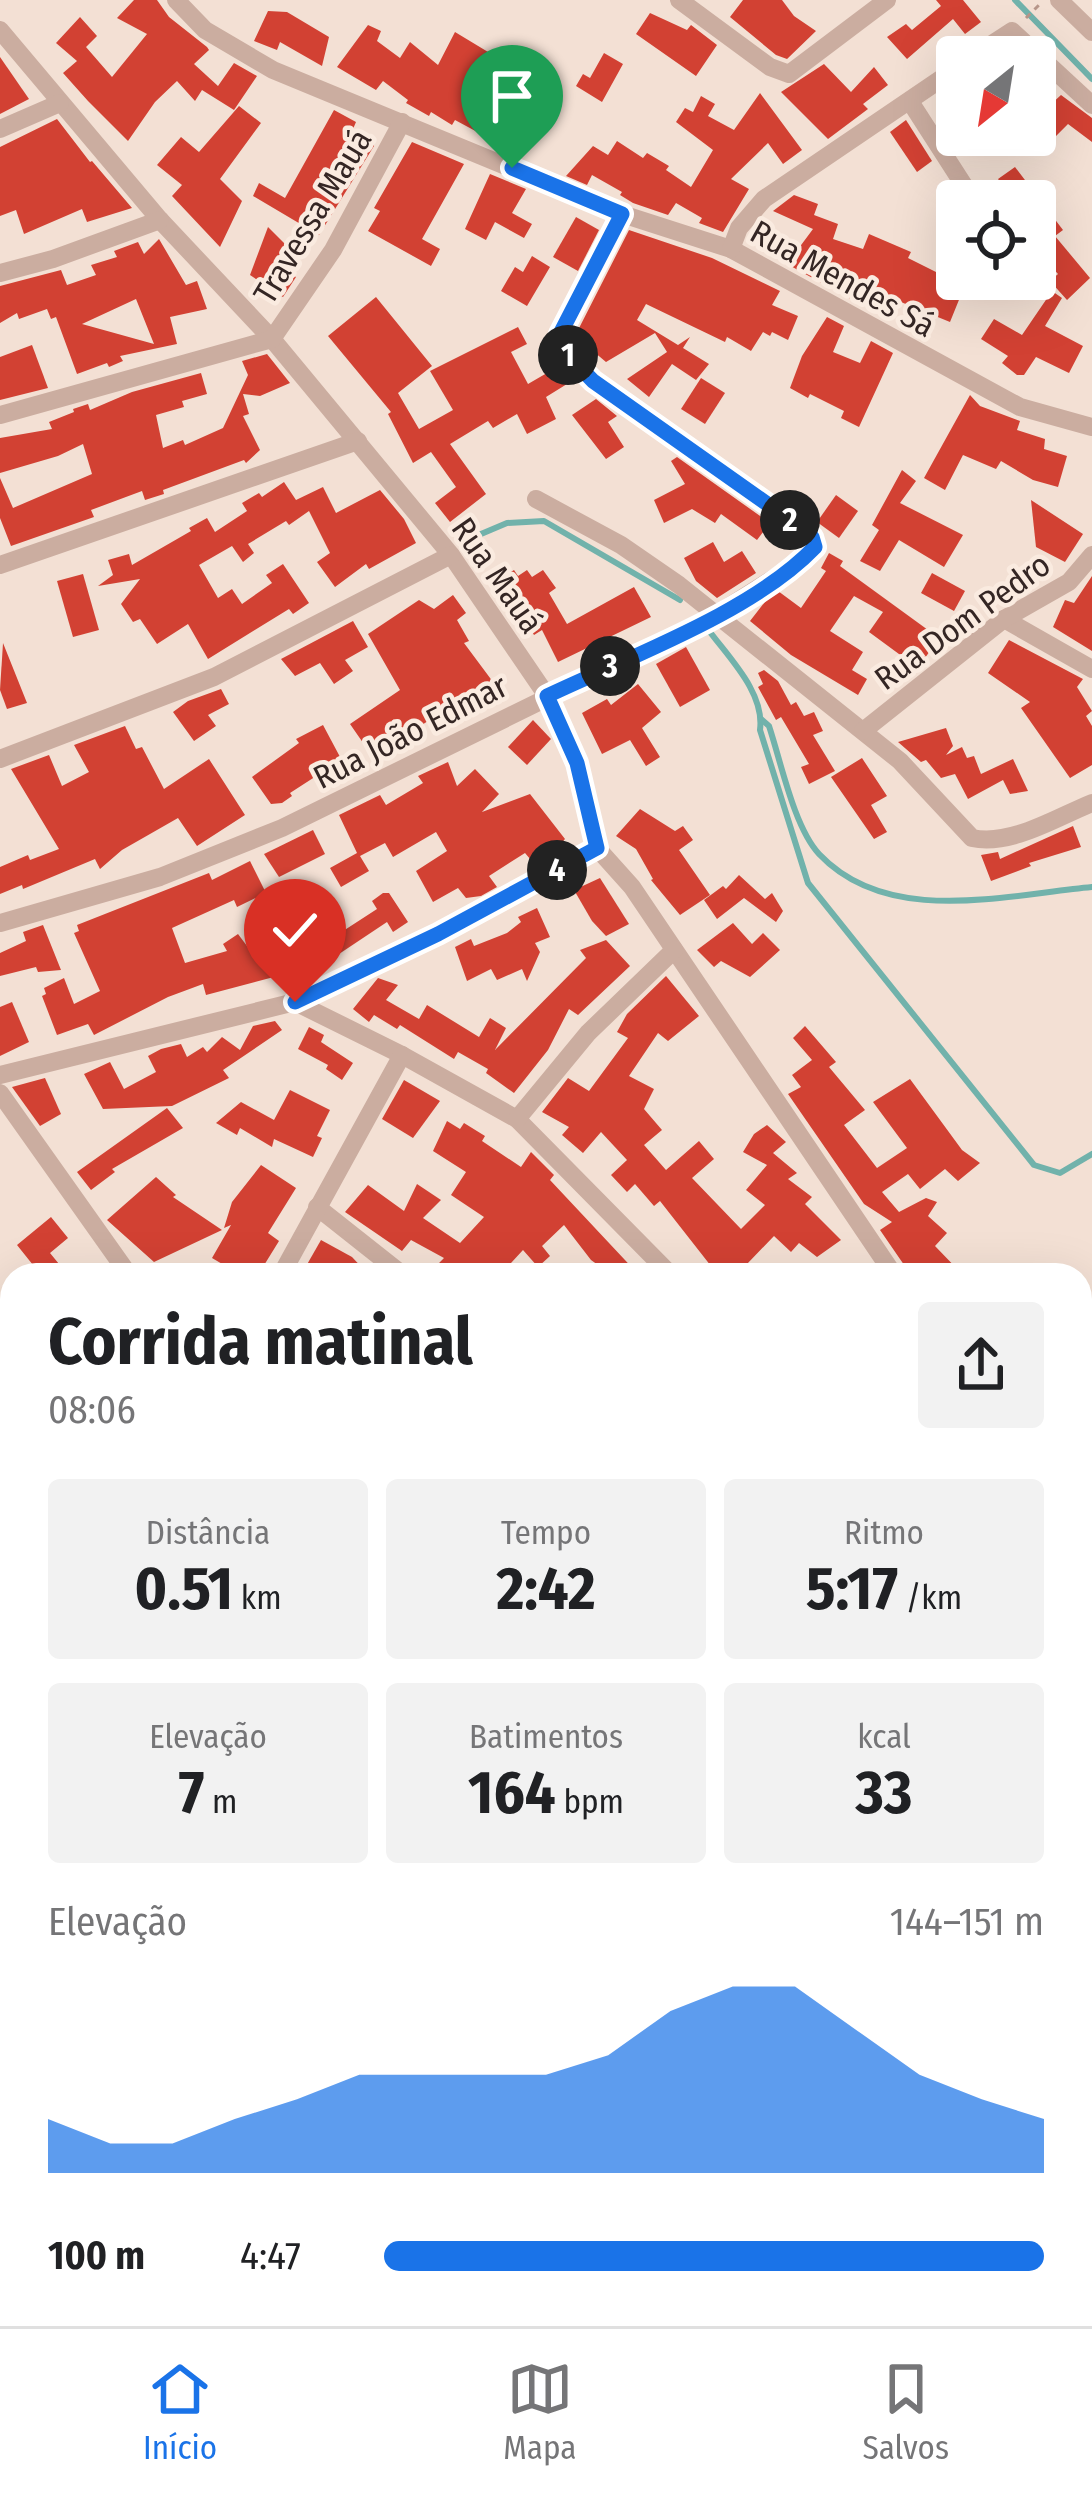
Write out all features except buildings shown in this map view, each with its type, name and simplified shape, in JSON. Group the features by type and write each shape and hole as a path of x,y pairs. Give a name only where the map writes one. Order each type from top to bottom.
{"street":[{"name":"Rua Mendes Sá","path":"176,0 205,30 274,70 622,214 731,249 1020,407 1092,428"},
{"path":"679,0 770,67 789,74 886,0"},
{"path":"1059,0 1092,32"},
{"name":"Rua Mauá","path":"0,29 160,220 272,340 451,555 547,696 577,763 597,848 632,887 886,1263"},
{"path":"1006,36 1012,32 1092,105"},
{"path":"731,249 739,228 764,199 936,84"},
{"path":"0,129 60,103"},
{"path":"911,103 960,180"},
{"name":"Travessa Mauá","path":"272,340 334,250 402,122"},
{"name":"Rua João Edmar","path":"0,923 160,877 282,829 715,616 815,547 812,537 593,381 568,355 560,334 622,214"},
{"path":"0,273 160,220"},
{"path":"0,416 272,340"},
{"path":"0,565 358,441"},
{"path":"536,499 621,545 679,585 900,761 972,838 1012,837 1092,803"},
{"path":"0,759 214,677 451,555"},
{"name":"Rua Dom Pedro","path":"862,731 1004,619 1069,582 1092,555"},
{"path":"1004,619 1092,669"},
{"path":"0,1075 295,1002 438,934 597,848"},
{"path":"517,1119 588,1033 674,950"},
{"path":"295,1002 517,1119 659,1263"},
{"path":"287,1263 402,1055"},
{"path":"0,1094 120,1263"},
{"path":"317,1207 388,1263"}],"path":[{"path":"1012,32 1044,0"}],"waterway":[{"path":"1015,0 1092,79"},
{"path":"481,534 507,523 544,521 680,600"},
{"path":"707,628 757,702 760,730 808,883 1034,1165 1060,1173 1092,1154"},
{"path":"761,719 769,726 795,811 810,842 847,877 879,891 949,901 1092,887"}],"route":[{"path":"295,1002 438,934 597,848 577,763 547,696 715,616 815,547 812,537 797,525 593,381 568,355 560,334 622,214 512,168"}]}
